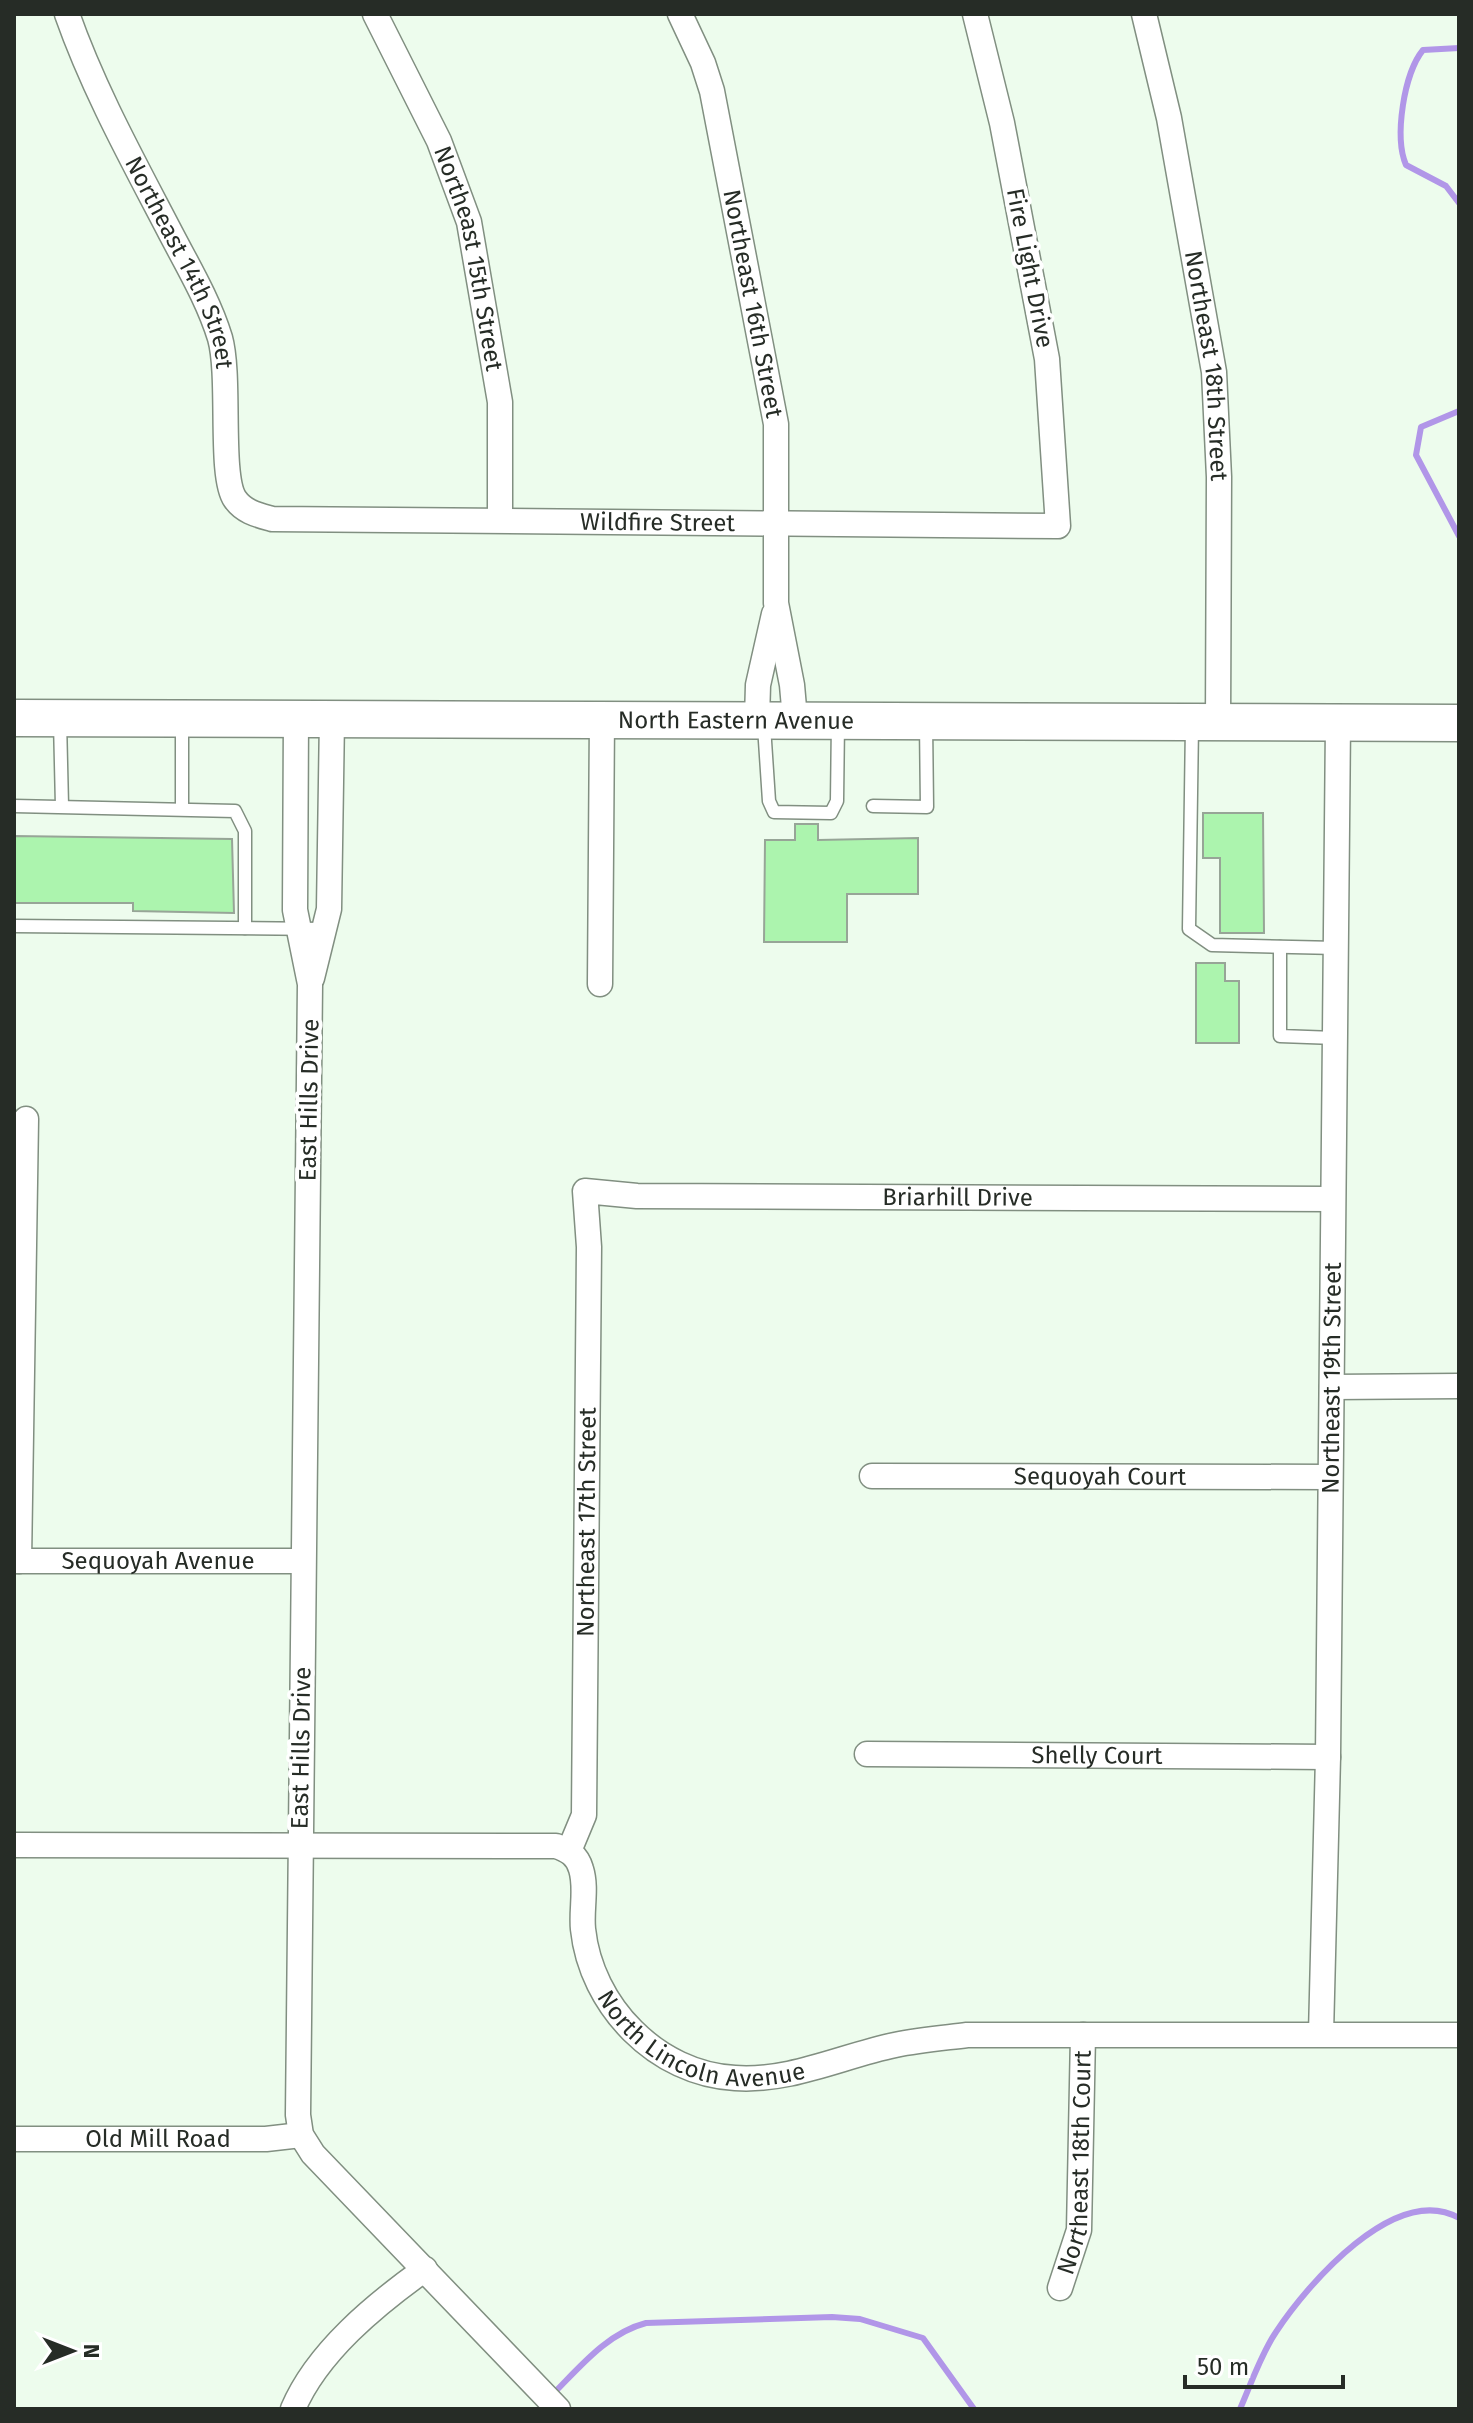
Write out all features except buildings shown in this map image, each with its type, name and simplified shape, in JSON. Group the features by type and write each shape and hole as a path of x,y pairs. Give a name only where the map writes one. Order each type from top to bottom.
{"main road":[{"name":"North Eastern Avenue","path":"14,718 602,717 1459,723"}],"street":[{"name":"Northeast 14th Street","path":"67,14 125,145 195,280 219,335 227,387 231,491 243,508 257,515"},
{"name":"Northeast 15th Street","path":"375,14 439,141 469,222 500,402 500,520"},
{"name":"Northeast 16th Street","path":"680,14 703,63 721,126 776,424 776,603 758,685 772,719"},
{"name":"Fire Light Drive","path":"975,14 1002,123 1047,359 1058,526"},
{"name":"Northeast 18th Street","path":"1144,14 1169,118 1214,372 1219,477 1206,722"},
{"name":"Wildfire Street","path":"257,515 291,519 1058,526"},
{"name":"Northeast 16th Street","path":"772,719 792,685 776,603"},
{"path":"600,984 602,717"},
{"name":"East Hills Drive","path":"296,718 295,910 310,984 296,2091 301,2135 325,2168 558,2409"},
{"name":"East Hills Drive","path":"310,984 329,909 332,718"},
{"name":"Northeast 19th Street","path":"1321,2034 1328,1757 1338,723"},
{"path":"17,1561 26,1119"},
{"name":"Briarhill Drive","path":"585,1191 637,1196 1332,1199"},
{"name":"Northeast 17th Street","path":"569,1851 584,1815 589,1247 585,1191"},
{"path":"1332,1387 1459,1386"},
{"name":"Sequoyah Court","path":"872,1476 1329,1477"},
{"name":"Sequoyah Avenue","path":"17,1561 303,1561"},
{"name":"Shelly Court","path":"867,1754 1328,1757"},
{"path":"14,1845 300,1848 542,1844 569,1851"},
{"name":"North Lincoln Avenue","path":"569,1851 581,1868 586,1947 606,1997 617,2015 650,2047 719,2077 754,2079 778,2076 928,2040 1015,2033 1455,2034"},
{"name":"Northeast 18th Court","path":"1060,2288 1079,2230 1083,2035"},
{"name":"Old Mill Road","path":"14,2139 266,2139 301,2135"},
{"path":"293,2409 317,2367 394,2291 425,2269"}],"lane":[{"path":"60,718 62,806"},
{"path":"182,718 182,808"},
{"path":"772,719 769,801 774,812 800,813 831,813 837,801 838,719"},
{"path":"873,806 927,807 926,720"},
{"path":"1206,722 1189,929 1212,945 1337,948"},
{"path":"14,806 226,808 235,811 245,831 245,928"},
{"path":"14,926 324,929"},
{"path":"1280,947 1280,1036 1335,1038"}],"waterway":[{"path":"1459,48 1423,50 1416,60 1406,89 1401,122 1406,165 1446,186 1459,203"},
{"path":"1459,411 1421,427 1416,455 1459,536"},
{"path":"1240,2409 1276,2332 1309,2289 1355,2244 1381,2226 1408,2214 1434,2211 1459,2218"},
{"path":"552,2395 606,2343 646,2323 832,2317 860,2319 923,2338 974,2409"}]}
